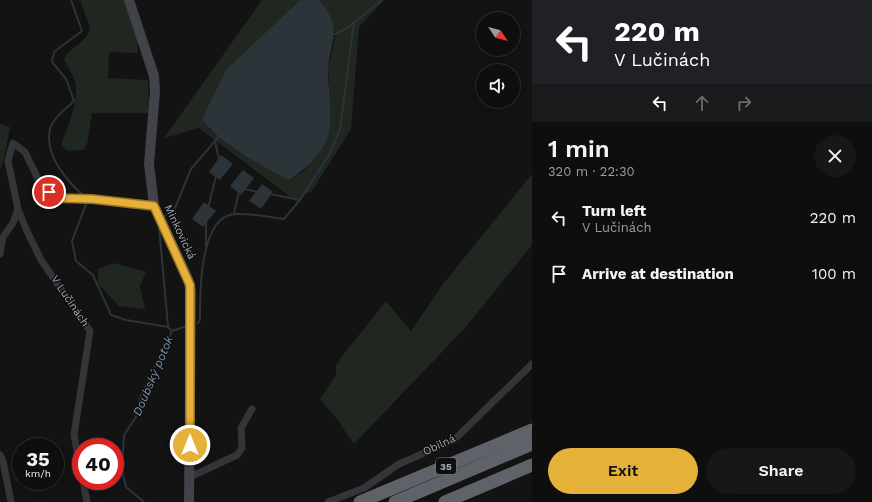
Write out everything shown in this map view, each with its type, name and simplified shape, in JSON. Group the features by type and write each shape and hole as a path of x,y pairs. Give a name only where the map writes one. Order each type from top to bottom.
{"highway":[{"name":"35","path":"360,502 532,430"},
{"name":"35","path":"395,502 532,444"},
{"path":"445,502 532,465"}],"street":[{"name":"Minkovická","path":"129,0 154,76 155,91 149,164 154,206 190,285 189,502"},
{"name":"V Lučinách","path":"75,438 90,331 42,260 18,209 8,161 13,143 25,152 42,187 55,198 92,199 154,206"},
{"path":"0,254 3,237 13,223 18,209"},
{"name":"Obilná","path":"328,502 364,488 399,464 454,440 532,364"},
{"path":"190,477 237,455 242,448 241,428 252,409"},
{"path":"0,455 4,461 11,502"},
{"path":"85,490 87,502"}],"shaded area":[{"path":"80,0 124,0 138,42 138,53 109,52 108,78 148,80 149,113 92,113 87,144 84,150 67,151 61,145 69,125 75,103 76,84 64,59 70,51 86,37 90,28"},
{"path":"262,0 300,0 227,70 209,129 240,151 289,180 303,172 320,150 329,132 330,102 328,68 336,34 326,9 319,0 384,0 359,27 351,129 312,191 304,195 297,202 199,128 164,138"},
{"path":"300,0 319,0 327,10 334,26 328,72 330,125 327,139 314,160 289,180 230,146 202,119 226,70"},
{"path":"0,124 10,127 4,159 0,170"},
{"path":"221,155 233,164 220,180 209,172"},
{"path":"243,170 254,178 241,195 230,186"},
{"path":"532,174 532,245 464,329 354,444 336,418 320,399 336,375 336,366 343,355 386,301 411,331 443,284"},
{"path":"262,184 273,192 261,209 249,201"},
{"path":"204,202 216,211 203,227 192,219"},
{"path":"114,263 146,272 140,286 144,309 119,306 98,284 98,269"}],"waterway":[{"name":"Doubský potok","path":"71,0 82,31 54,52 52,62 66,79 74,101 54,121 50,129 49,139 50,148 58,167 84,196"},
{"path":"335,34 347,28 382,0"},
{"path":"198,323 200,319 200,292 204,258 208,242 214,228 223,218 235,214 284,219 300,200 329,155 340,129 354,22"},
{"path":"165,216 175,208 191,169 220,135"},
{"path":"215,141 219,160"},
{"path":"208,208 216,176"},
{"path":"244,189 258,192"},
{"path":"234,213 239,192"},
{"path":"270,194 300,200"},
{"name":"Doubský potok","path":"86,204 72,241 76,261 93,275 111,315 126,320 168,327 172,331 140,398 136,417 124,435 122,470 126,487 144,502"},
{"path":"206,220 206,246"},
{"path":"159,227 168,326"},
{"path":"172,331 187,326"}],"route":[{"path":"49,192 55,198 92,199 154,206 188,279 191,291 190,445"}]}
